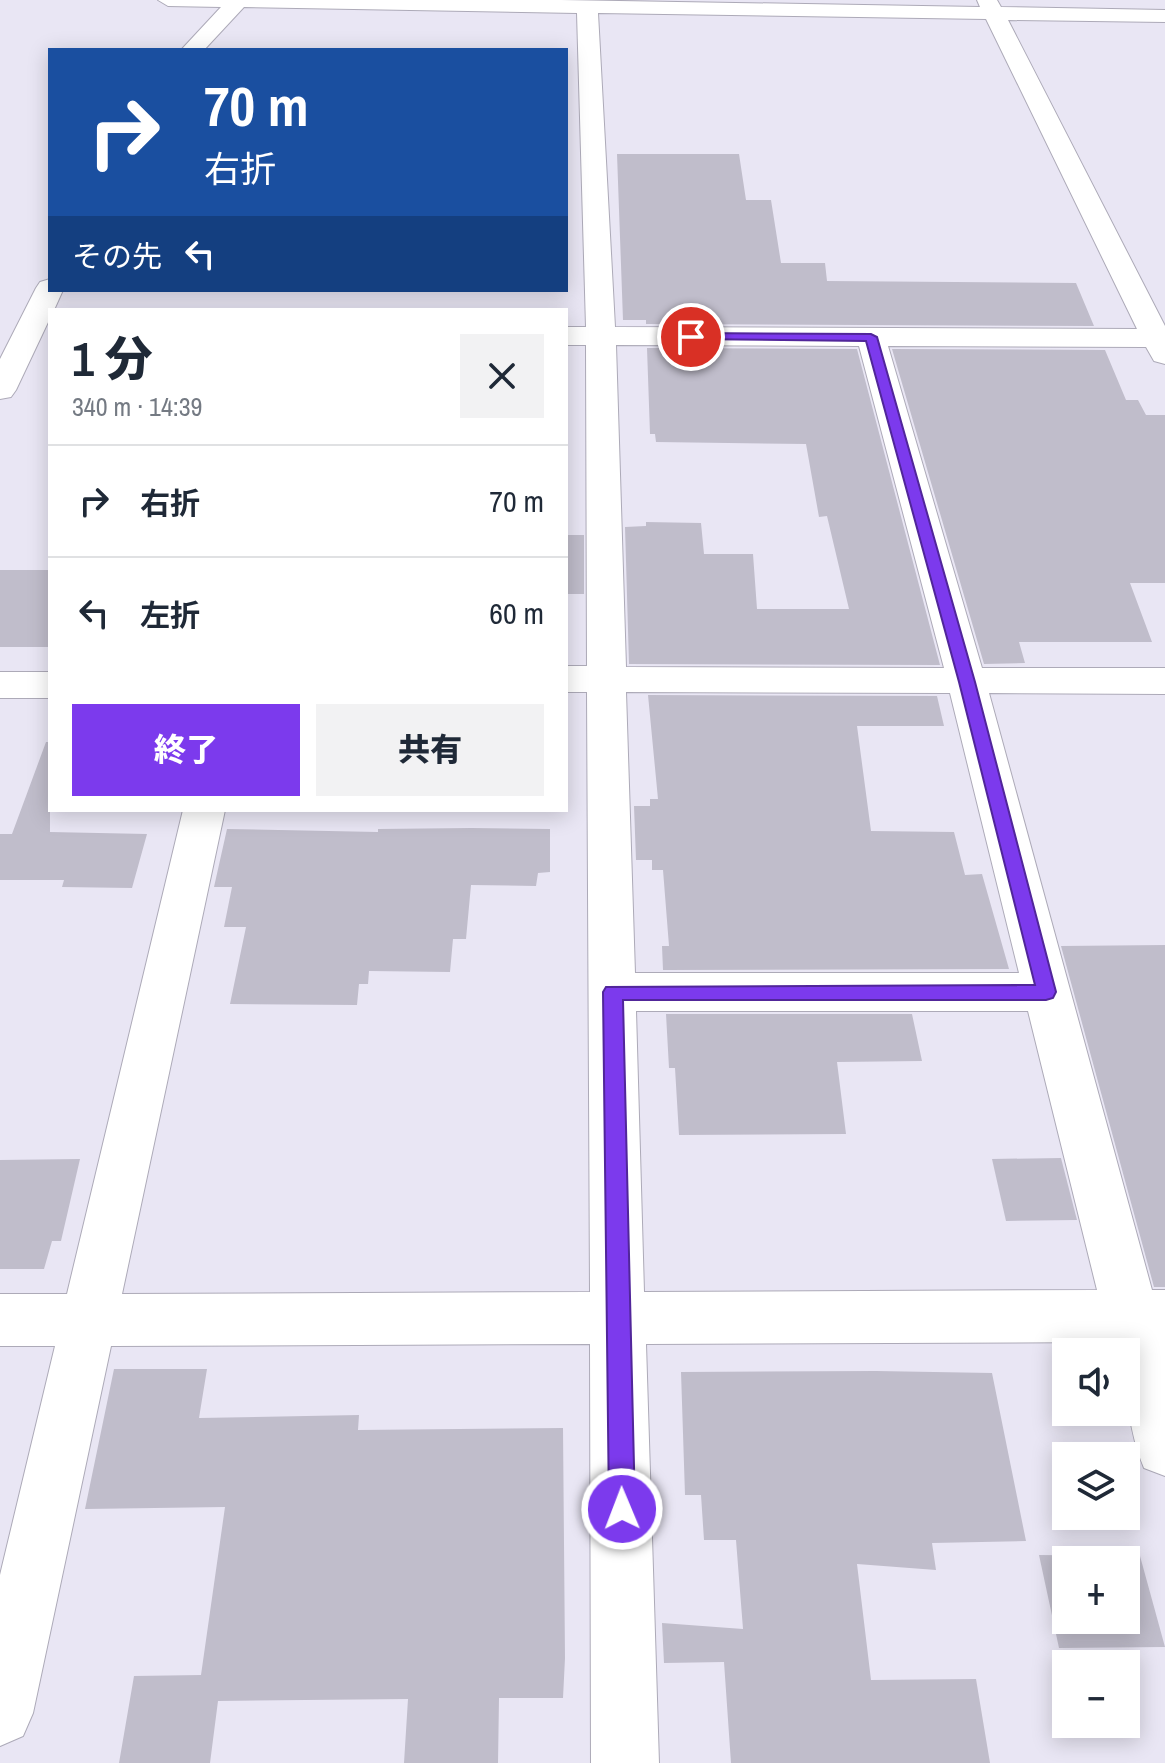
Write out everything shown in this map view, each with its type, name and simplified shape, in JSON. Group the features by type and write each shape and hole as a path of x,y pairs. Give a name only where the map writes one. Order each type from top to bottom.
{"street":[{"path":"168,0 587,7 990,7 1165,16"},
{"path":"194,48 238,1"},
{"path":"587,7 584,336 607,678 625,1763"},
{"path":"584,336 871,337 1162,343 990,7"},
{"path":"0,390 48,292"},
{"path":"871,337 967,682 1046,992 1147,1316 1165,1447"},
{"path":"568,679 1165,681"},
{"path":"0,685 48,685"},
{"path":"0,1713 204,812"},
{"path":"613,992 1046,992"},
{"path":"0,1320 1147,1316"}],"building":[{"path":"617,154 739,154 746,200 771,200 781,263 825,263 827,281 1076,283 1094,326 646,324 646,320 623,320"},
{"path":"647,348 857,349 940,665 629,664 625,527 646,526 646,522 701,523 704,554 753,554 757,609 849,609 827,516 819,517 806,444 656,442 655,434 650,434"},
{"path":"892,349 1105,350 1126,400 1138,400 1146,415 1165,415 1165,583 1130,583 1152,642 1019,642 1025,663 984,664"},
{"path":"568,535 584,535 584,594 568,594"},
{"path":"0,570 48,570 48,647 0,647"},
{"path":"648,695 937,696 944,726 857,726 871,831 954,832 965,875 982,874 1009,969 663,970 662,946 669,946 663,870 652,870 652,860 636,860 634,806 650,806 650,799 658,799"},
{"path":"48,742 50,832 147,834 132,888 62,887 64,880 0,880 0,834 12,834"},
{"path":"227,829 378,832 378,829 550,829 550,872 538,873 536,886 471,885 466,939 453,939 450,972 369,971 368,984 359,984 357,1005 230,1004 246,927 224,927 232,887 214,887"},
{"path":"1165,945 1165,1287 1154,1287 1061,946"},
{"path":"666,1014 912,1014 922,1061 837,1062 846,1134 679,1135 675,1068 669,1068"},
{"path":"1061,1158 1077,1220 1006,1221 992,1159"},
{"path":"80,1159 61,1241 52,1241 44,1269 0,1269 0,1160"},
{"path":"114,1369 207,1369 199,1418 359,1415 358,1430 563,1428 563,1698 499,1698 498,1763 404,1763 408,1699 218,1701 210,1763 119,1763 134,1676 201,1675 225,1507 85,1509"},
{"path":"681,1372 992,1373 1026,1541 932,1543 936,1570 857,1564 871,1680 976,1679 990,1763 731,1763 724,1662 664,1663 662,1623 743,1629 736,1540 704,1540 701,1495 685,1495"},
{"path":"1039,1555 1052,1555 1052,1615"},
{"path":"1140,1556 1165,1647 1059,1648 1056,1634 1140,1634"}],"route":[{"path":"622,1509 613,992 1046,992 967,682 871,337 691,337"}]}
